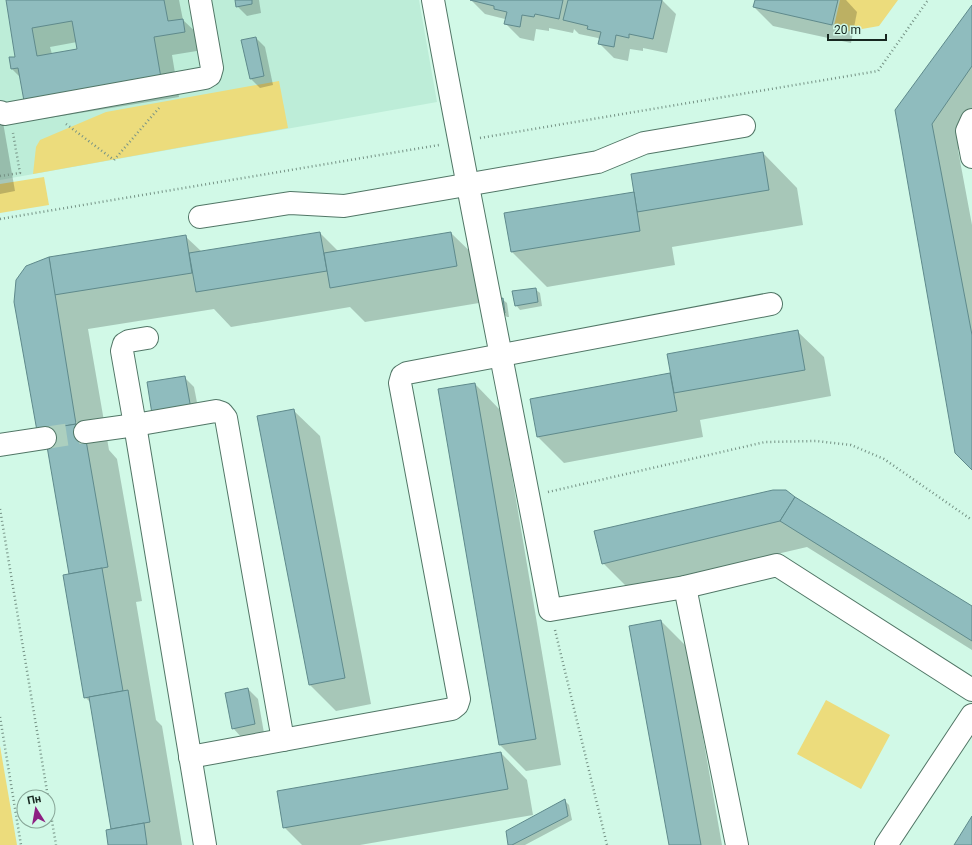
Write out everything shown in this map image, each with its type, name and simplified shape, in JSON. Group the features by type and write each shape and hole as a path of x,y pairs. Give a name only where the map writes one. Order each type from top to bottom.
{"lane":[{"path":"6,119 5,114 205,78 210,75 212,68 200,0"},
{"path":"433,0 550,610 685,587 777,565 972,690"},
{"path":"972,120 967,131 972,157"},
{"path":"200,217 290,203 344,206 598,162 644,143 744,126"},
{"path":"190,757 452,709 457,705 459,698 400,383 402,376 407,373 502,354 771,304"},
{"path":"147,338 130,341 124,344 122,351 205,845"},
{"path":"85,432 216,411 222,413 226,418 283,740"},
{"path":"0,446 45,438"},
{"path":"685,587 737,845"},
{"path":"886,845 972,715"}],"path":[{"path":"43,106 114,160 160,106"},
{"path":"0,176 20,173 6,119"},
{"path":"529,496 765,442 816,441 851,445 884,458 972,520"},
{"path":"0,509 56,845"},
{"path":"550,610 607,845"},
{"path":"0,717 21,845"}],"shaded area":[{"path":"0,0 419,0 437,102 0,180"},
{"path":"840,0 898,0 879,26 839,33 839,28 834,26"},
{"path":"279,81 288,128 33,174 36,147 40,140 106,112"},
{"path":"44,177 49,205 0,213 0,184"},
{"path":"826,700 890,735 861,789 797,754"},
{"path":"0,746 17,845 0,845"}],"building":[{"path":"6,0 164,0 168,21 183,19 185,32 154,37 161,78 24,101 18,68 11,69 9,57 15,57","holes":["72,21 77,49 37,56 32,28"]},
{"path":"235,0 252,0 252,4 236,7"},
{"path":"470,0 563,0 559,19 535,14 534,17 522,15 520,27 504,24 507,12 494,9 494,6"},
{"path":"568,0 662,0 653,39 629,34 629,38 616,35 614,47 598,44 601,32 587,29 588,26 563,20"},
{"path":"755,0 838,0 832,25 753,7"},
{"path":"972,5 972,66 932,124 972,335 972,470 955,453 895,110"},
{"path":"256,37 264,76 250,79 241,40"},
{"path":"763,152 769,190 637,212 631,174"},
{"path":"634,192 640,231 511,252 504,213"},
{"path":"320,232 327,271 196,292 189,253"},
{"path":"451,232 457,266 330,288 324,253"},
{"path":"186,235 192,273 54,295 49,257"},
{"path":"49,257 76,424 37,431 14,302 16,280 26,266"},
{"path":"536,288 538,302 515,306 512,291"},
{"path":"503,298 505,313 501,313 499,299"},
{"path":"798,330 805,370 674,393 667,354"},
{"path":"670,373 677,411 537,437 530,399"},
{"path":"185,376 191,409 152,414 147,382"},
{"path":"475,383 536,739 499,745 438,389"},
{"path":"294,409 345,678 309,685 257,416"},
{"path":"83,423 108,567 69,574 44,429"},
{"path":"773,490 786,490 795,497 780,521 602,564 594,531"},
{"path":"795,497 972,606 972,641 780,521"},
{"path":"102,568 123,691 84,698 63,575"},
{"path":"661,620 701,845 669,845 629,626"},
{"path":"248,688 255,724 232,729 225,693"},
{"path":"128,690 150,822 111,829 89,697"},
{"path":"501,752 508,789 283,828 277,791"},
{"path":"565,799 568,816 512,845 508,845 506,831"},
{"path":"972,816 972,845 954,845"},
{"path":"144,823 147,845 108,845 106,830"}],"tunnel":[{"path":"45,438 85,432"}]}
